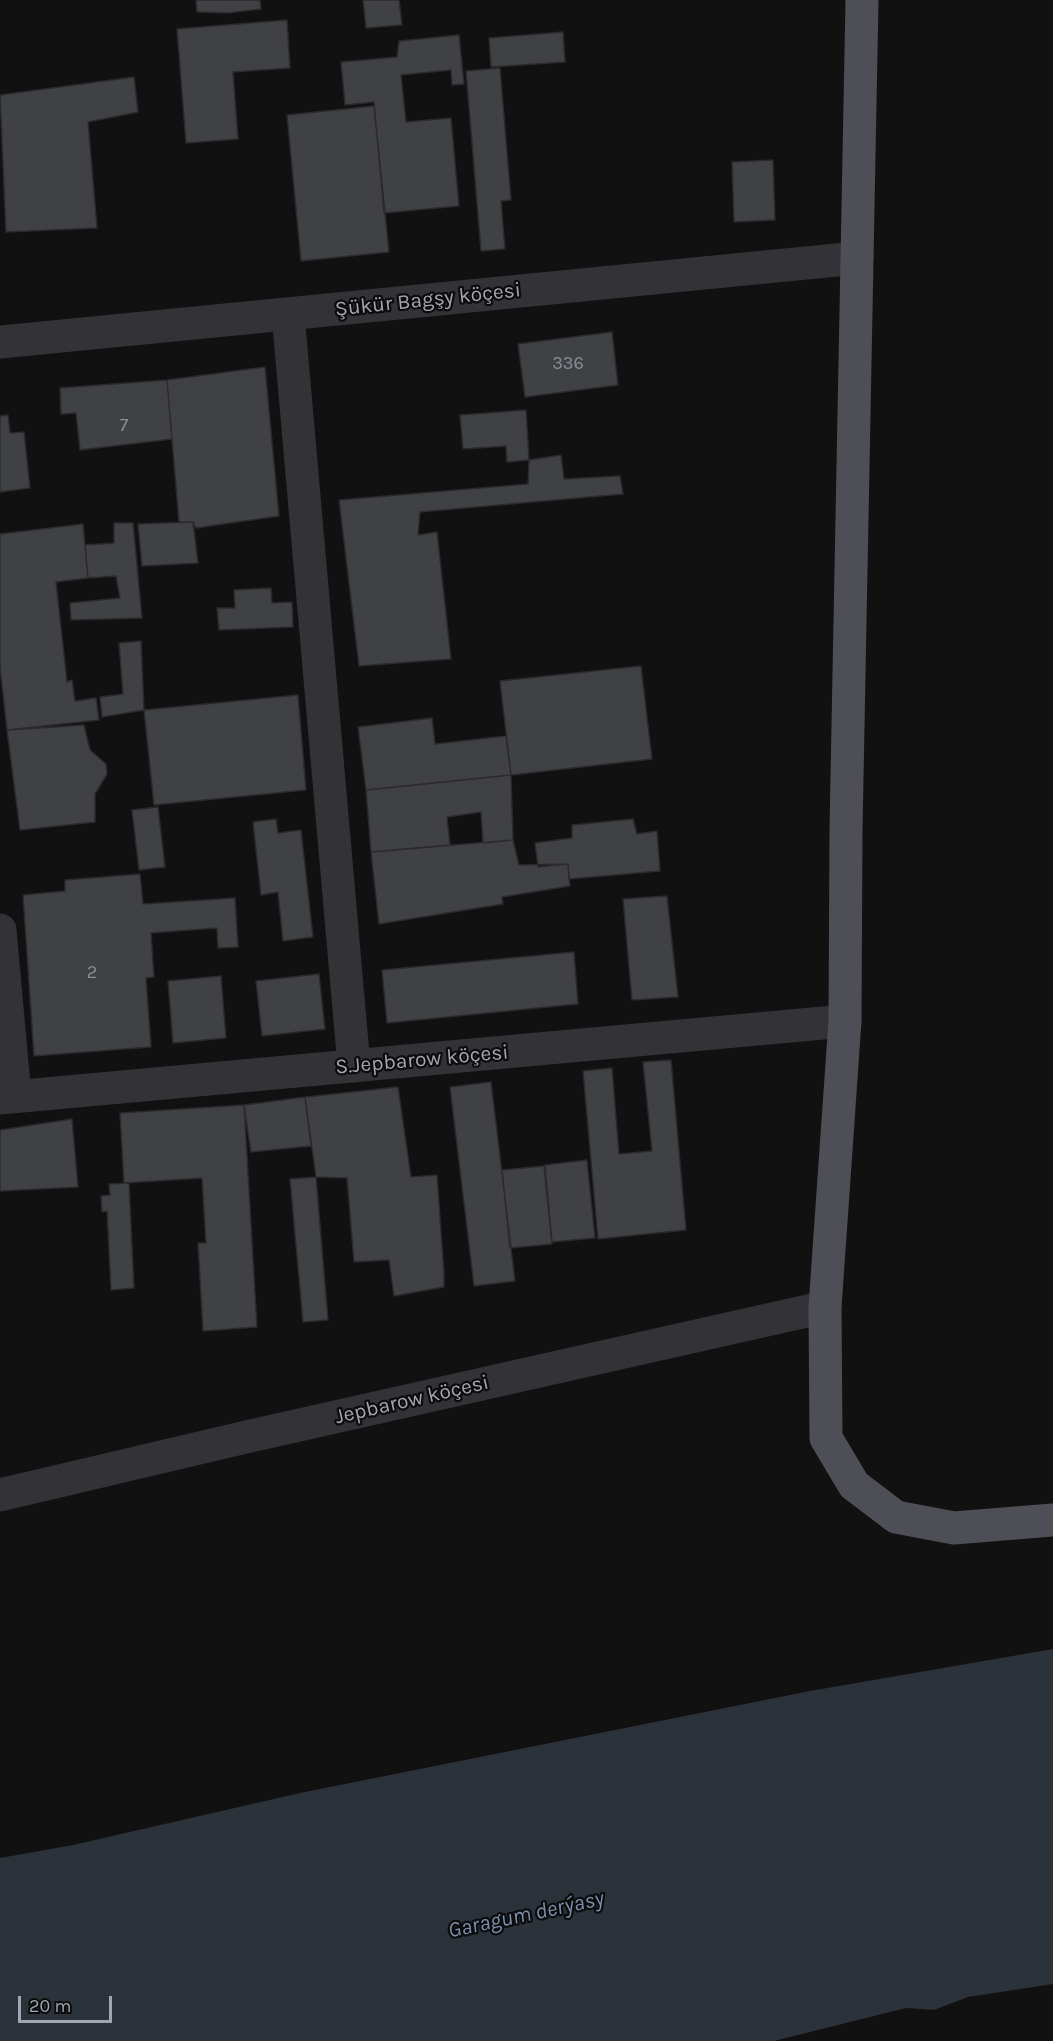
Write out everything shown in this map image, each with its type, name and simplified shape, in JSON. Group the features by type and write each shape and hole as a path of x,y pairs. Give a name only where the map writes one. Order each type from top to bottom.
{"main road":[{"path":"862,0 845,1021 825,1307 826,1438 854,1485 896,1517 954,1528 1053,1520"}],"street":[{"name":"Şükür Bagşy köçesi","path":"0,342 857,258"},
{"path":"288,314 354,1066"},
{"path":"0,930 8,1097"},
{"name":"S.Jepbarow köçesi","path":"8,1097 845,1021"},
{"name":"Jepbarow köçesi","path":"0,1495 258,1434 825,1307"}],"water":[{"name":"Garagum derýasy","path":"1053,1649 1053,1984 968,1997 934,2010 906,2008 774,2041 0,2041 0,1858 73,1845 300,1793 810,1691"}],"building":[{"path":"196,0 260,0 261,9 228,13 197,12"},
{"path":"363,0 399,0 402,25 366,28"},
{"path":"287,20 290,68 233,72 238,139 186,143 177,29"},
{"path":"563,32 565,62 491,67 489,38"},
{"path":"459,35 464,84 452,85 451,70 401,75 406,122 451,118 459,206 384,213 374,102 345,105 341,62 397,57 399,41"},
{"path":"500,68 511,200 501,201 505,249 481,251 466,71"},
{"path":"134,77 138,112 88,122 97,228 6,232 0,95"},
{"path":"374,106 389,252 301,261 287,115"},
{"path":"773,160 775,220 734,222 732,162"},
{"path":"612,332 618,385 525,397 518,344"},
{"path":"265,367 279,516 196,528 193,522 179,522 167,380"},
{"path":"167,380 172,439 80,450 76,413 61,414 60,388"},
{"path":"526,410 529,460 507,462 506,446 463,449 460,415"},
{"path":"8,415 10,433 24,432 30,488 0,492 0,416"},
{"path":"561,455 564,479 620,476 623,494 420,512 418,535 437,532 451,659 359,666 339,500 528,484 529,460"},
{"path":"193,522 198,563 142,566 138,524"},
{"path":"114,523 133,523 142,618 71,620 70,603 120,598 116,576 88,578 85,545 114,543"},
{"path":"83,524 88,578 56,582 67,682 72,680 75,701 96,698 99,720 7,730 0,667 0,534"},
{"path":"271,588 272,603 292,602 293,627 219,630 217,608 235,608 234,590"},
{"path":"141,641 144,710 102,717 100,697 123,694 119,643"},
{"path":"641,666 652,759 511,775 500,681"},
{"path":"298,695 306,790 154,805 144,710"},
{"path":"432,718 435,744 506,736 511,775 366,790 358,727"},
{"path":"84,725 90,750 106,764 107,774 95,794 95,822 20,830 7,730"},
{"path":"511,775 513,840 483,843 481,812 447,817 450,845 371,852 366,790"},
{"path":"158,807 165,867 139,870 132,810"},
{"path":"276,819 278,833 301,830 313,937 283,941 278,892 261,895 253,822"},
{"path":"633,819 637,834 657,831 660,871 569,879 568,864 538,867 535,843 572,838 572,825"},
{"path":"513,840 519,865 568,864 570,886 502,897 503,904 379,924 371,852"},
{"path":"140,874 143,904 235,898 238,947 218,948 217,928 151,933 154,977 146,978 151,1047 34,1056 23,895 65,891 65,880"},
{"path":"667,896 678,997 632,1000 623,899"},
{"path":"574,952 578,1004 387,1023 382,970"},
{"path":"319,974 325,1029 262,1036 256,981"},
{"path":"221,976 226,1038 173,1043 168,981"},
{"path":"671,1060 686,1230 598,1239 583,1071 612,1068 619,1154 652,1151 643,1062"},
{"path":"491,1082 515,1281 474,1286 450,1087"},
{"path":"398,1087 411,1177 437,1175 444,1287 394,1296 389,1260 354,1262 347,1178 316,1177 305,1097"},
{"path":"305,1097 311,1146 251,1152 244,1105"},
{"path":"244,1105 257,1327 203,1331 198,1243 206,1243 202,1178 124,1183 120,1113"},
{"path":"72,1119 78,1187 0,1191 0,1130"},
{"path":"587,1160 595,1238 552,1242 545,1165"},
{"path":"544,1166 552,1244 510,1248 502,1170"},
{"path":"316,1177 328,1320 303,1322 290,1179"},
{"path":"129,1183 134,1288 111,1290 107,1211 102,1212 101,1196 110,1195 109,1184"}]}
